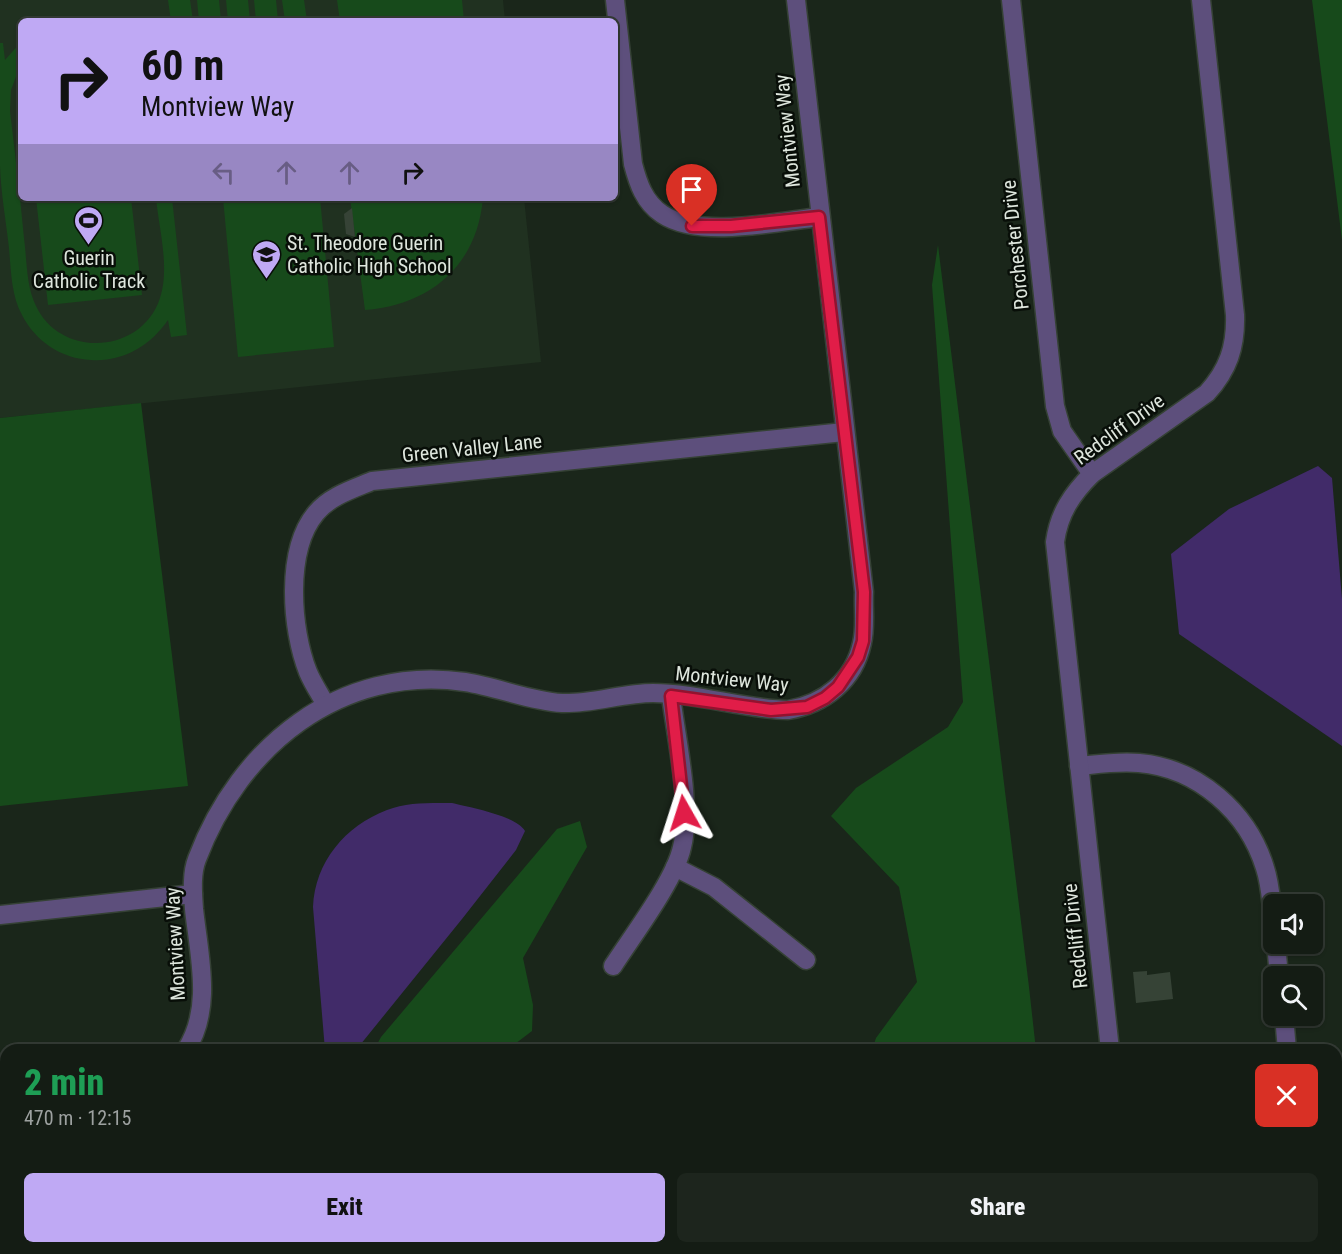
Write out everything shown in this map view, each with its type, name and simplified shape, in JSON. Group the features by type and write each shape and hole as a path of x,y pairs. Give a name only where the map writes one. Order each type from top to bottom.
{"street":[{"path":"615,0 617,18"},
{"name":"Montview Way","path":"190,1044 199,1029 203,1003 193,894 195,862 211,826 240,777 278,736 326,705 359,690 420,681 465,682 564,703 653,693 771,710 797,708 825,698 851,670 863,641 864,592 795,0"},
{"name":"Porchester Drive","path":"1011,0 1055,406 1062,431 1092,474"},
{"name":"Redcliff Drive","path":"1109,1044 1055,542 1065,507 1092,474 1207,393 1220,377 1232,352 1235,315 1201,0"},
{"path":"618,27 633,164 639,188 656,209 677,222 692,226 731,226 819,217"},
{"name":"Green Valley Lane","path":"326,705 308,673 300,645 293,573 300,541 316,512 341,494 372,481 844,432"},
{"path":"613,966 675,867 685,831 671,696"},
{"path":"1079,766 1127,762 1156,765 1194,780 1219,797 1240,819 1257,846 1268,875 1270,894"},
{"path":"675,867 714,887 806,960"},
{"path":"0,915 193,894"},
{"path":"1285,1026 1286,1044"}],"shaded area":[{"name":"St. Theodore Guerin Catholic High School","path":"0,0 503,0 505,18 18,18 18,201 524,201 541,362 0,418"},
{"path":"1318,466 1332,478 1342,599 1342,746 1179,634 1171,554 1229,509"},
{"path":"452,803 492,813 513,821 525,831 516,850 361,1044 324,1044 313,907 320,875 335,848 358,826 387,810 419,804"}],"green space":[{"path":"168,0 190,0 193,18 171,18"},
{"path":"197,0 219,0 221,18 199,18"},
{"path":"226,0 248,0 250,18 228,18"},
{"path":"254,0 276,0 278,18 256,18"},
{"path":"282,0 304,0 307,18 285,18"},
{"path":"337,0 462,0 464,18 340,18"},
{"path":"1312,0 1342,0 1342,240"},
{"path":"0,43 3,43 5,60 18,45 18,74 11,90 10,111 27,273 36,306 48,323 63,335 81,342 101,343 119,339 137,330 151,317 163,286 163,248 156,201 172,201 187,335 171,337 168,320 153,338 125,355 103,360 80,359 50,347 34,333 22,315 12,282 1,187"},
{"name":"Guerin Catholic Track","path":"36,201 131,201 142,295 48,305"},
{"path":"223,201 320,201 334,347 238,357"},
{"path":"350,201 482,201 479,222 471,243 460,262 446,278 410,300 388,307 365,310"},
{"path":"938,245 1035,1044 874,1044 917,982 899,887 831,816 856,788 948,727 963,702 932,285"},
{"path":"141,403 188,786 0,806 0,418"},
{"path":"580,821 587,847 523,958 533,1005 532,1031 515,1044 377,1044 381,1037 557,829"}],"building":[{"path":"352,208 355,237 346,234 344,214"},
{"path":"1147,971 1147,975 1170,972 1173,999 1136,1003 1133,972"}],"place":[{"name":"Guerin Catholic Track","path":"89,246"},
{"name":"St. Theodore Guerin Catholic High School","path":"266,280"}],"route":[{"path":"684,813 671,696 771,710 807,707 825,698 838,687 858,657 863,641 864,592 819,217 731,226 692,226"}]}
